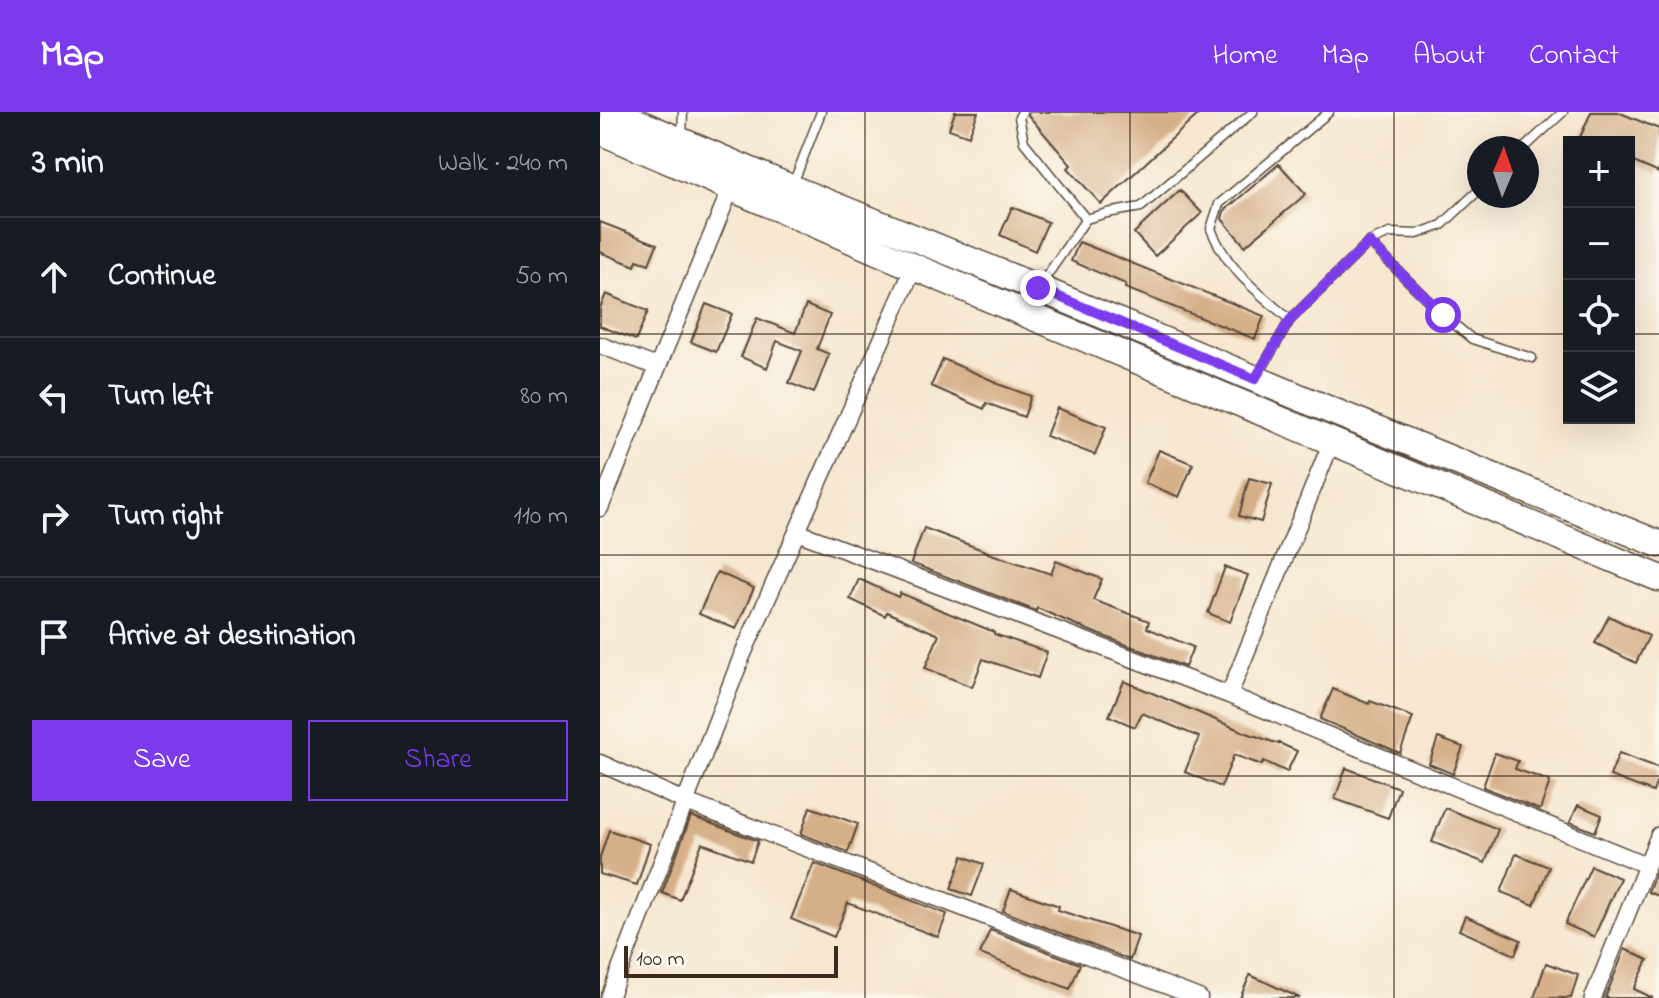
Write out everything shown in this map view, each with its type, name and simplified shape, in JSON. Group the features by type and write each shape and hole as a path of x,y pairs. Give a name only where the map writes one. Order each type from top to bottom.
{"main road":[{"path":"613,112 1659,544"},
{"path":"600,131 914,267 1659,578"}],"street":[{"path":"600,508 731,188"},
{"path":"609,998 742,656 914,267"},
{"path":"600,345 657,367"},
{"path":"1229,695 1332,441"},
{"path":"797,532 1229,695 1646,865"},
{"path":"600,763 686,802 1199,998"},
{"path":"1593,998 1659,835"}],"lane":[{"path":"682,143 683,112"},
{"path":"791,188 821,112"},
{"path":"1022,112 1019,117 1024,142 1086,219"},
{"path":"1038,288 1086,219 1141,207 1253,112"},
{"path":"1290,320 1235,272 1211,229 1219,204 1329,112"},
{"path":"1537,136 1563,112"},
{"path":"1255,379 1290,320 1369,242 1390,233 1417,234 1442,225 1467,201"},
{"path":"1369,242 1443,315 1472,339 1532,358"}],"building":[{"path":"955,112 978,112 969,136 949,129"},
{"path":"1029,112 1201,112 1101,204 1068,168 1071,165 1028,115"},
{"path":"1591,112 1618,112 1659,129 1659,173 1635,163 1635,136 1581,136"},
{"path":"1279,164 1306,194 1245,246 1222,219 1224,211"},
{"path":"1180,190 1202,213 1155,256 1134,233"},
{"path":"1012,207 1048,222 1035,251 1000,235"},
{"path":"600,222 657,244 649,264 637,260 635,266 600,252"},
{"path":"1079,242 1264,316 1255,339 1125,288 1126,284 1071,261"},
{"path":"606,294 648,311 636,340 600,326 600,308"},
{"path":"706,304 732,314 716,352 691,342"},
{"path":"806,305 830,315 817,349 829,354 814,393 789,383 802,351 777,341 767,368 741,357 757,318 795,333"},
{"path":"943,359 1031,396 1024,417 986,403 984,409 931,386"},
{"path":"1057,408 1106,427 1095,455 1046,436"},
{"path":"1159,450 1193,464 1179,497 1145,483"},
{"path":"1249,478 1272,484 1261,522 1239,516"},
{"path":"924,528 1051,574 1056,561 1102,579 1093,600 1149,621 1147,628 1193,647 1185,667 1037,608 1036,611 911,563"},
{"path":"1225,567 1248,575 1230,622 1208,613"},
{"path":"717,572 754,588 736,629 699,614"},
{"path":"859,579 898,597 900,593 994,634 1047,652 1038,678 983,659 972,687 925,668 939,635 887,612 885,616 850,599"},
{"path":"1609,616 1649,636 1636,663 1595,643"},
{"path":"1124,681 1297,751 1287,772 1264,761 1262,765 1234,755 1221,787 1185,772 1199,737 1142,713 1135,727 1109,716"},
{"path":"1333,689 1413,717 1400,753 1320,719"},
{"path":"1438,738 1463,747 1453,774 1429,764"},
{"path":"1495,753 1518,761 1515,769 1550,781 1540,810 1483,787"},
{"path":"1619,753 1659,768 1653,792 1610,776"},
{"path":"1346,768 1399,788 1388,818 1335,799"},
{"path":"1578,805 1602,815 1595,832 1570,822"},
{"path":"810,807 858,824 848,852 801,834"},
{"path":"1445,808 1498,829 1485,863 1432,842"},
{"path":"691,816 758,841 751,861 702,843 680,900 662,893"},
{"path":"609,830 650,844 637,885 600,874 600,857"},
{"path":"1516,854 1549,867 1534,905 1501,892"},
{"path":"963,856 984,864 972,896 951,889"},
{"path":"814,863 947,914 938,937 848,903 834,937 791,919"},
{"path":"1659,864 1659,896 1648,892"},
{"path":"1591,866 1620,878 1594,937 1565,924"},
{"path":"1011,889 1059,906 1058,910 1138,936 1130,960 1003,911"},
{"path":"1465,916 1521,940 1515,955 1459,930"},
{"path":"990,930 1080,964 1070,989 980,954"},
{"path":"1625,949 1648,960 1634,989 1653,998 1605,998"},
{"path":"1546,963 1578,975 1571,998 1534,998"},
{"path":"1250,975 1300,998 1240,998"}],"route":[{"path":"1038,288 1255,379 1290,320 1369,242 1443,315"}]}
